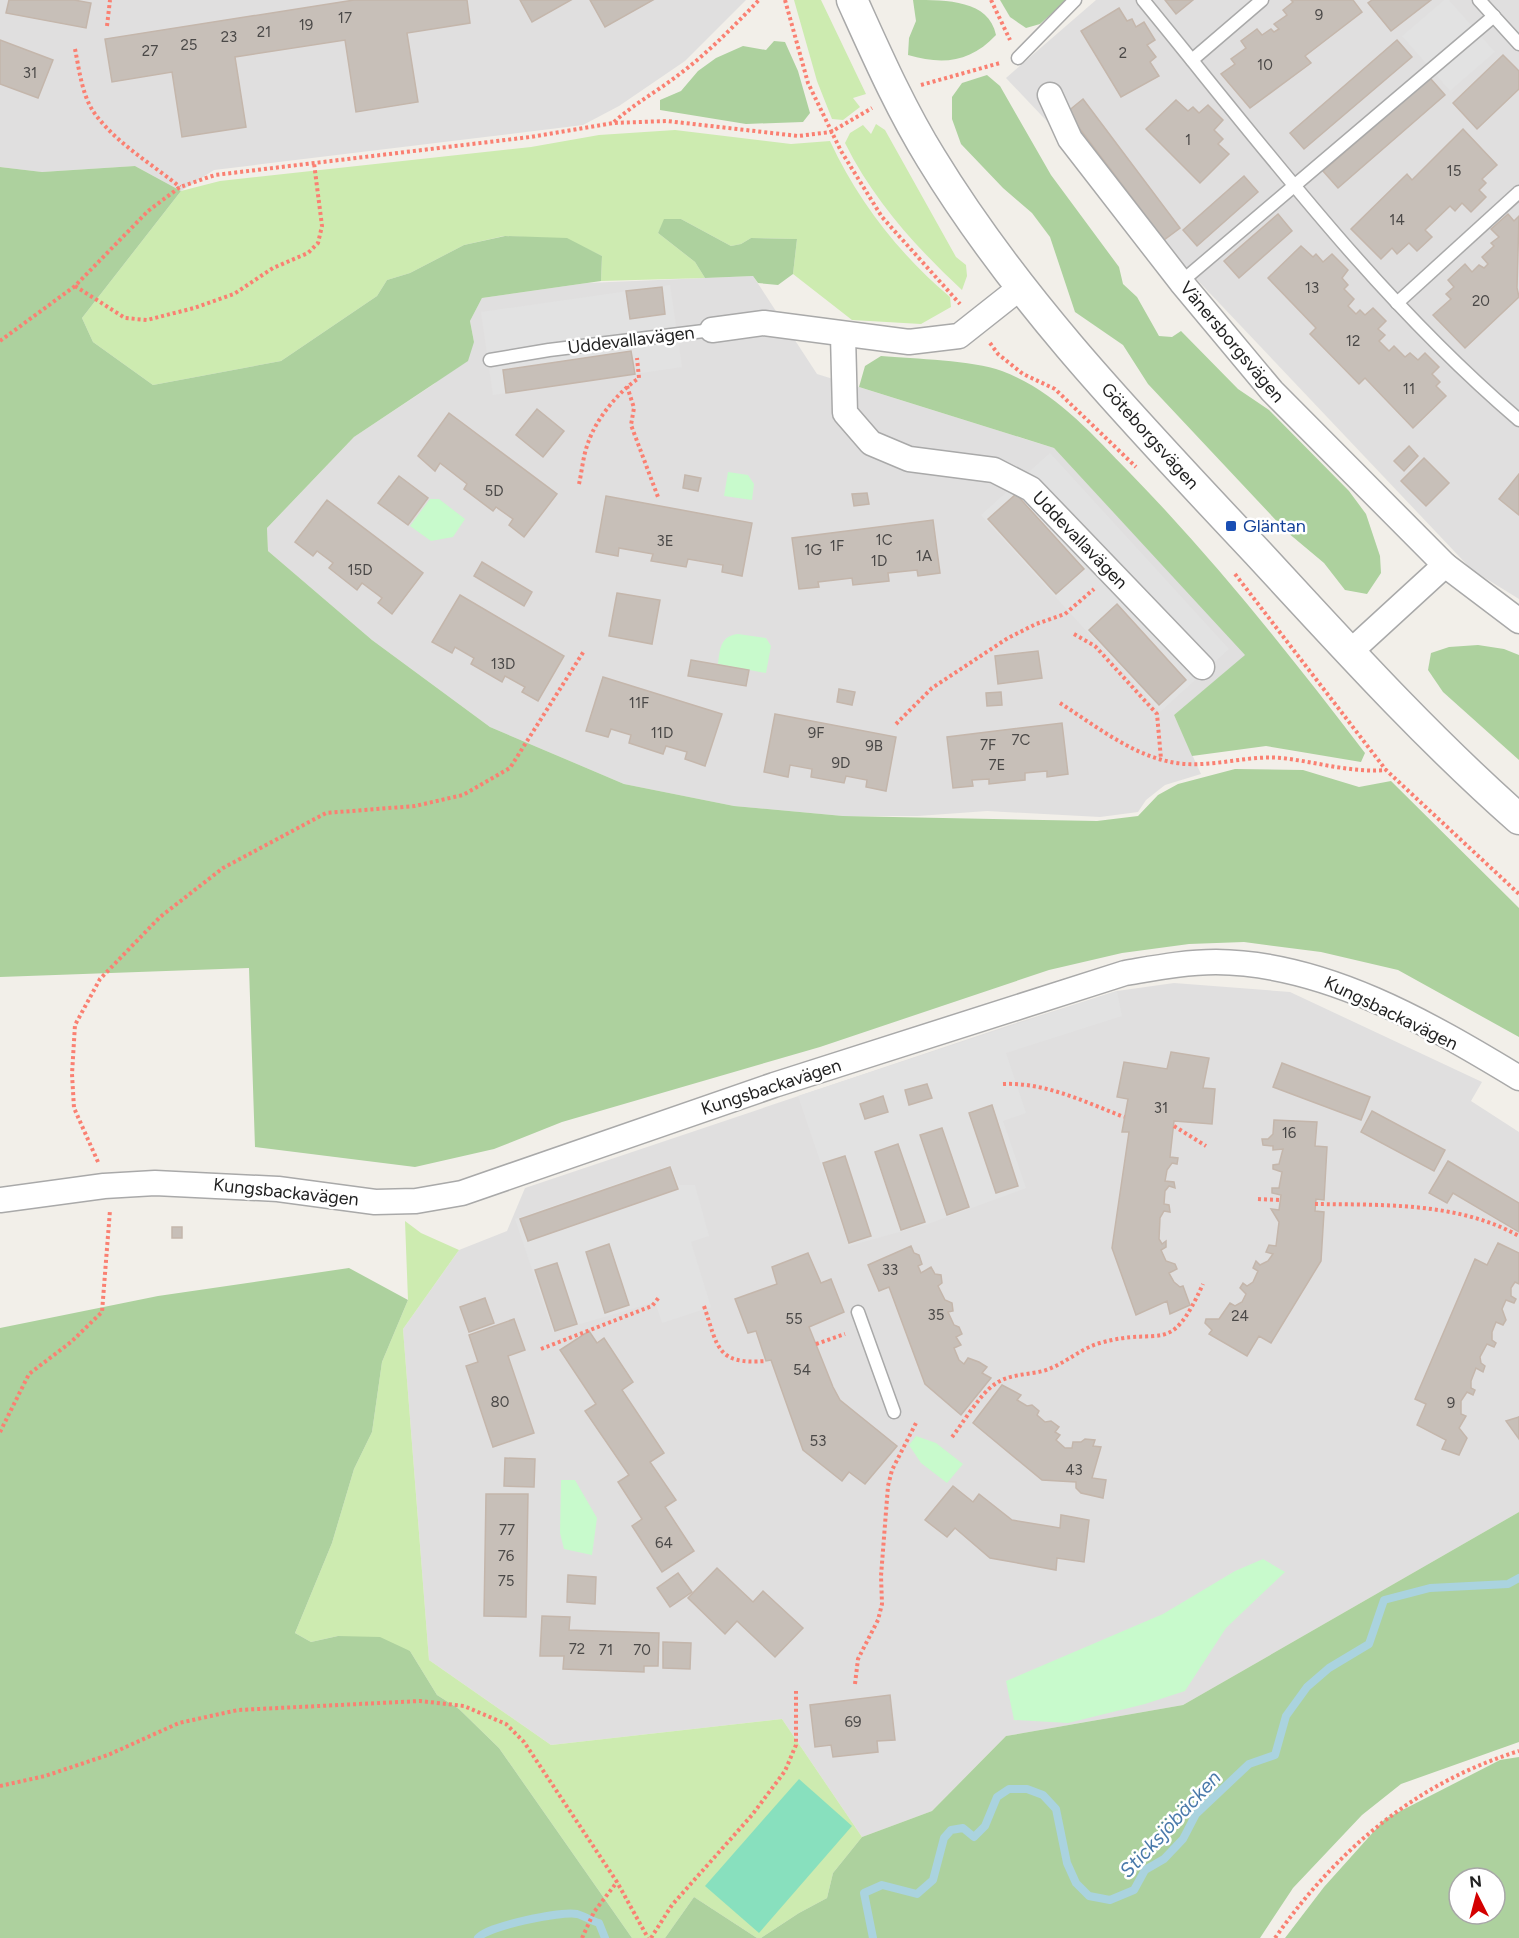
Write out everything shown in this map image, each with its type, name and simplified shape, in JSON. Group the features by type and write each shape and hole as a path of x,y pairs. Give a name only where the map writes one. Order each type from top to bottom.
{"street":[{"name":"Göteborgsvägen","path":"852,0 884,72 930,157 988,245 1062,340 1349,653 1420,726 1519,819"},
{"name":"Vänersborgsvägen","path":"1050,95 1070,139 1181,282 1272,391 1445,565 1519,621"},
{"name":"Uddevallavägen","path":"712,330 765,323 843,336 909,342 958,336 978,324 1021,287"},
{"name":"Uddevallavägen","path":"843,336 845,413 871,443 909,459 994,470 1011,476 1031,489 1202,667"},
{"path":"1349,653 1445,565"},
{"name":"Kungsbackavägen","path":"0,1200 104,1186 207,1184 278,1189 375,1202 416,1202 438,1198 462,1193 774,1085 1125,973 1178,964 1217,962 1261,966 1321,978 1419,1022 1519,1078"}],"lane":[{"path":"1018,58 1075,0"},
{"path":"1143,0 1292,185 1397,303 1465,374 1519,420"},
{"path":"1192,60 1262,0"},
{"path":"1479,0 1519,44"},
{"path":"1181,282 1292,185 1494,16"},
{"path":"1397,303 1519,192"},
{"name":"Uddevallavägen","path":"490,360 712,330"},
{"path":"858,1312 894,1412"}],"path":[{"path":"107,26 110,0"},
{"path":"613,123 632,106 678,76 721,39 759,0"},
{"path":"785,0 808,83 841,152 882,217 904,246 978,324 998,354 1023,374 1055,389 1138,470"},
{"path":"75,50 82,82 93,110 112,132 180,188"},
{"path":"917,86 1018,58"},
{"path":"0,341 75,286 148,211 180,188 215,175 530,137 613,123 666,121 798,136 831,132 872,108"},
{"path":"75,286 125,318 147,320 194,308 234,294 273,268 308,253 318,243 322,226 314,163"},
{"path":"579,484 588,442 611,404 627,386 639,378 634,340"},
{"path":"627,386 634,408 631,425 658,497"},
{"path":"1232,570 1386,770 1519,894"},
{"path":"896,724 932,688 1008,638 1036,624 1065,614 1112,573"},
{"path":"1074,634 1095,646 1157,714 1161,759"},
{"path":"0,1432 29,1374 71,1342 102,1312 111,1212 97,1159 74,1108 72,1074 75,1025 100,979 160,917 223,868 326,813 415,806 463,795 510,768 584,651"},
{"path":"1060,703 1119,741 1144,754 1161,759 1186,764 1264,757 1368,772 1386,770"},
{"path":"1003,1084 1025,1083 1124,1118"},
{"path":"1174,1126 1206,1146"},
{"path":"1258,1199 1280,1200"},
{"path":"1316,1204 1434,1209 1477,1220 1519,1236"},
{"path":"952,1437 993,1385 1006,1378 1043,1371 1058,1365 1084,1348 1103,1342 1166,1336 1179,1328 1191,1311 1203,1284"},
{"path":"541,1349 652,1306 660,1296"},
{"path":"704,1306 718,1349 731,1360 747,1363 766,1361"},
{"path":"816,1344 851,1332"},
{"path":"855,1684 858,1659 878,1620 882,1604 881,1576 888,1486 892,1470 917,1421"},
{"path":"0,1786 45,1776 108,1755 179,1723 238,1710 420,1701 464,1706 506,1724 524,1742 617,1882 649,1938 672,1905 752,1815 785,1770 796,1745 796,1691"},
{"path":"1275,1938 1318,1882 1366,1836 1404,1804 1450,1780 1519,1751"},
{"path":"582,1938 594,1912 617,1882"}],"shaded area":[{"path":"0,0 746,0 685,61 619,106 583,125 214,170 181,191 135,166 42,172 0,167"},
{"path":"1096,0 1519,0 1519,599 1472,570 1006,78"},
{"path":"1444,0 1449,0 1495,52 1450,91 1402,36"},
{"path":"753,276 817,374 1054,448 1246,655 1174,715 1201,774 1165,785 1146,800 1138,812 1100,817 987,811 918,816 843,816 734,806 624,784 490,727 372,640 268,551 267,528 354,437 434,384 474,342 470,321 482,298 587,283"},
{"path":"670,285 682,367 493,395 481,312"},
{"path":"1050,453 1229,649 1160,712 981,515"},
{"path":"1174,983 1290,992 1482,1082 1471,1101 1519,1132 1519,1512 1183,1705 1006,1736 932,1811 862,1837 782,1719 551,1745 429,1660 403,1329 459,1250 507,1231 525,1188 1117,991"},
{"path":"1117,991 1122,1016 1006,1053 1026,1113 1003,1121 1026,1188 928,1224 849,1246 798,1096"},
{"path":"671,1165 679,1185 695,1185 709,1236 691,1242 711,1307 662,1323 655,1302 553,1332 515,1219"}],"green space":[{"path":"794,0 821,0 866,94 853,98 860,107 843,120 832,119 817,81"},
{"path":"913,0 965,4 985,15 992,23 996,35 976,51 955,59 932,60 908,55 909,38 916,21"},
{"path":"1000,0 1067,0 1040,24 1026,28 1010,17"},
{"path":"774,41 785,42 798,71 810,113 803,122 746,124 660,110 660,100 681,91 698,71 716,58 743,46 766,50"},
{"path":"987,75 1000,86 1051,175 1119,267 1123,284 1137,297 1159,336 1172,337 1181,331 1238,389 1269,410 1349,491 1366,514 1380,556 1381,573 1367,594 1345,590 1324,563 1287,532 1148,384 1123,345 1075,312 1050,237 1032,213 1003,188 961,144 952,119 952,97 962,83"},
{"path":"876,124 885,130 956,257 966,265 967,276 962,290 897,222 869,184 845,143 850,133 863,125 871,134"},
{"path":"675,130 791,144 830,141 853,185 881,225 914,263 950,297 951,307 921,324 852,320 793,274 797,239 751,238 741,244 731,246 681,219 665,219 658,233 695,262 705,278 601,281 602,256 567,239 504,236 464,245 410,273 387,280 377,296 281,361 153,385 93,342 82,318 181,191 220,181 531,147 599,135"},
{"path":"135,166 181,191 82,318 93,342 153,385 281,361 377,296 387,280 410,273 464,245 505,236 567,238 602,256 601,281 482,298 470,321 474,342 468,361 354,437 267,528 268,551 372,640 490,727 624,784 734,806 843,816 1097,821 1138,816 1158,795 1178,784 1235,769 1303,770 1359,787 1391,781 1519,908 1519,1037 1398,970 1321,952 1244,942 1189,944 1122,953 1049,970 820,1047 562,1122 494,1149 415,1167 255,1147 249,968 0,977 0,167 42,172"},
{"path":"664,219 681,219 731,246 741,244 751,238 797,239 793,274 778,285 758,283 753,276 705,278 695,262 658,233"},
{"path":"881,356 959,362 990,367 1021,379 1071,414 1161,505 1251,609 1365,753 1361,762 1266,746 1192,756 1174,715 1245,655 1054,448 859,387 865,366"},
{"path":"728,472 748,475 754,484 752,500 724,496"},
{"path":"430,499 439,499 465,519 453,537 431,541 410,526"},
{"path":"738,634 766,638 771,646 766,673 718,664 720,648 724,640"},
{"path":"1478,645 1504,649 1519,655 1519,760 1443,692 1428,670 1431,653 1449,647"},
{"path":"405,1221 421,1233 459,1250 403,1329 429,1660 551,1745 782,1719 862,1837 833,1873 827,1898 761,1938 757,1938 694,1897 665,1938 632,1938 499,1748 459,1709 437,1695 410,1651 338,1636 311,1642 295,1633 332,1543 354,1469 372,1432 382,1362 408,1300"},
{"path":"349,1268 408,1300 382,1362 372,1432 354,1469 332,1543 295,1633 311,1642 338,1636 380,1637 410,1651 437,1695 459,1709 499,1748 632,1938 0,1938 0,1328 158,1296"},
{"path":"916,1436 936,1443 963,1464 947,1483 921,1463 909,1445"},
{"path":"561,1480 575,1480 597,1518 592,1555 564,1549 560,1533"},
{"path":"1519,1512 1519,1742 1401,1784 1362,1815 1293,1888 1260,1938 761,1938 827,1898 833,1873 862,1837 932,1811 1006,1736 1183,1705"},
{"path":"1263,1559 1285,1572 1226,1628 1185,1691 1145,1704 1068,1723 1014,1720 1006,1681 1163,1614 1235,1571"},
{"path":"1519,1757 1519,1938 1285,1938 1324,1887 1385,1819 1500,1760"},
{"path":"799,1779 852,1826 759,1933 705,1886"},
{"path":"694,1897 757,1938 665,1938"}],"building":[{"path":"9,0 74,0 91,3 86,28 6,13"},
{"path":"354,0 467,0 470,23 407,33 418,102 356,112 345,40 235,57 246,127 182,137 172,72 112,82 105,39"},
{"path":"520,0 571,0 532,22"},
{"path":"590,0 653,0 605,27"},
{"path":"1165,0 1193,0 1176,14"},
{"path":"1291,0 1353,0 1362,12 1305,56 1311,63 1250,108 1221,74 1235,64 1231,59 1246,48 1241,41 1257,29 1262,35 1271,29 1274,32 1279,29 1274,24 1287,15 1283,10 1293,2"},
{"path":"1372,0 1431,0 1391,31 1368,3"},
{"path":"1119,8 1127,21 1132,19 1136,27 1144,22 1155,40 1147,45 1156,57 1150,62 1159,76 1121,97 1081,31"},
{"path":"0,40 53,60 38,98 0,84"},
{"path":"1397,40 1412,57 1304,149 1290,133"},
{"path":"1503,55 1519,71 1519,89 1477,129 1453,103"},
{"path":"1430,78 1445,95 1338,188 1323,171"},
{"path":"1083,99 1180,228 1164,240 1067,112"},
{"path":"1176,100 1188,111 1193,107 1199,113 1208,105 1223,120 1214,130 1223,139 1218,144 1229,154 1200,183 1146,129"},
{"path":"1463,129 1497,165 1482,179 1486,183 1479,190 1486,197 1471,212 1462,203 1455,211 1450,206 1425,230 1432,237 1417,251 1409,243 1397,254 1392,248 1381,259 1351,229 1407,174 1412,180"},
{"path":"1244,176 1258,192 1197,246 1183,230"},
{"path":"1278,214 1292,231 1239,278 1224,261"},
{"path":"1508,214 1514,221 1519,216 1517,288 1519,297 1465,348 1433,315 1451,299 1446,294 1454,287 1448,280 1465,264 1472,272 1479,265 1484,268 1488,264 1482,257 1494,246 1491,243 1499,237 1491,229"},
{"path":"1301,246 1313,257 1316,254 1323,262 1332,254 1348,270 1342,278 1348,285 1344,289 1354,299 1348,306 1356,314 1360,310 1365,315 1373,308 1386,321 1378,329 1385,335 1379,341 1389,351 1394,346 1405,357 1410,353 1418,360 1425,353 1439,367 1432,374 1440,382 1436,386 1446,396 1413,428 1365,378 1359,384 1310,334 1316,328 1268,278"},
{"path":"662,287 665,314 630,319 626,291"},
{"path":"631,351 635,374 506,393 503,370"},
{"path":"537,409 564,431 543,457 516,435"},
{"path":"449,413 557,494 524,537 509,525 513,519 496,507 493,511 464,489 467,484 440,463 435,471 418,456"},
{"path":"1409,446 1418,456 1404,471 1394,461"},
{"path":"1424,458 1449,483 1426,506 1401,481"},
{"path":"1519,474 1519,515 1499,499"},
{"path":"685,475 701,478 698,491 683,488"},
{"path":"399,476 428,498 408,525 378,503"},
{"path":"867,493 869,504 854,506 852,494"},
{"path":"1016,494 1084,569 1056,594 988,519"},
{"path":"606,496 752,523 742,576 722,572 723,565 688,559 686,567 651,561 653,554 619,548 618,556 596,552"},
{"path":"327,500 423,573 392,614 378,603 382,598 362,583 357,590 329,568 333,563 317,551 313,556 295,542"},
{"path":"933,520 940,573 918,576 917,570 888,573 889,581 853,585 852,578 818,582 819,587 799,589 792,538"},
{"path":"482,562 532,592 524,606 474,576"},
{"path":"617,593 660,600 652,644 609,636"},
{"path":"460,595 564,656 538,701 522,692 525,687 505,676 502,682 471,664 474,658 455,647 452,653 432,642"},
{"path":"1117,604 1186,680 1159,705 1089,630"},
{"path":"1038,651 1042,678 998,684 995,656"},
{"path":"691,660 749,670 746,686 688,676"},
{"path":"603,677 722,714 705,766 685,759 687,752 666,746 663,754 629,743 631,735 611,729 608,737 586,731"},
{"path":"839,689 855,692 852,705 837,702"},
{"path":"1001,692 1002,705 987,706 986,693"},
{"path":"775,714 896,737 886,791 866,787 867,780 846,776 844,783 811,777 812,769 790,765 788,777 764,772"},
{"path":"1062,723 1068,774 1047,777 1047,771 1025,773 1025,780 989,784 989,779 972,780 973,786 953,788 947,737"},
{"path":"1171,1052 1209,1058 1203,1088 1215,1089 1212,1124 1174,1121 1170,1157 1178,1158 1177,1164 1172,1163 1167,1170 1165,1181 1174,1182 1175,1188 1169,1186 1165,1191 1164,1204 1169,1205 1170,1212 1164,1211 1160,1218 1159,1239 1162,1244 1166,1241 1166,1247 1161,1250 1166,1261 1175,1264 1177,1269 1169,1273 1174,1282 1180,1287 1183,1286 1190,1305 1170,1314 1167,1301 1136,1315 1112,1248 1129,1132 1122,1132 1128,1099 1117,1097 1124,1062 1167,1069"},
{"path":"1282,1063 1370,1097 1361,1120 1273,1087"},
{"path":"927,1084 932,1098 909,1105 905,1090"},
{"path":"883,1096 888,1112 865,1119 860,1104"},
{"path":"992,1105 1018,1186 996,1193 969,1113"},
{"path":"1372,1111 1445,1150 1434,1171 1361,1132"},
{"path":"1274,1120 1317,1122 1315,1146 1327,1147 1324,1200 1316,1199 1315,1211 1324,1212 1321,1261 1271,1343 1259,1336 1247,1356 1209,1334 1212,1330 1205,1323 1206,1319 1219,1319 1230,1303 1235,1306 1242,1302 1246,1294 1240,1288 1243,1283 1247,1286 1253,1282 1258,1271 1253,1268 1256,1261 1260,1265 1268,1261 1273,1254 1266,1252 1269,1245 1276,1246 1279,1222 1271,1209 1279,1210 1281,1195 1272,1193 1272,1188 1279,1188 1282,1172 1273,1169 1273,1165 1279,1164 1283,1149 1273,1150 1273,1146 1263,1145 1262,1139 1268,1139 1273,1134"},
{"path":"942,1128 969,1207 947,1215 920,1135"},
{"path":"898,1144 925,1222 901,1230 875,1152"},
{"path":"845,1156 871,1236 849,1243 823,1163"},
{"path":"1448,1161 1519,1203 1519,1232 1453,1193 1447,1203 1429,1193"},
{"path":"670,1167 678,1189 528,1241 520,1219"},
{"path":"172,1227 182,1227 182,1238 172,1238"},
{"path":"1498,1243 1519,1253 1519,1284 1515,1282 1511,1288 1511,1296 1516,1299 1514,1303 1506,1300 1502,1309 1506,1320 1503,1325 1496,1322 1492,1332 1492,1340 1496,1343 1494,1347 1487,1344 1480,1357 1481,1363 1485,1366 1483,1372 1476,1368 1471,1381 1471,1388 1475,1390 1473,1395 1467,1392 1461,1401 1461,1414 1466,1416 1459,1428 1467,1438 1459,1455 1442,1449 1446,1440 1417,1425 1426,1404 1415,1399 1475,1259 1487,1265"},
{"path":"609,1244 629,1305 605,1313 586,1252"},
{"path":"911,1246 914,1253 919,1255 922,1264 918,1266 921,1273 931,1267 935,1274 941,1275 942,1283 938,1286 945,1300 952,1303 953,1311 948,1312 954,1325 959,1327 962,1334 956,1337 961,1345 954,1348 959,1360 964,1364 968,1358 979,1362 987,1367 982,1373 991,1378 961,1415 925,1384 889,1287 879,1291 868,1265"},
{"path":"808,1253 821,1283 831,1279 844,1312 809,1327 833,1387 840,1400 897,1446 865,1484 849,1472 842,1481 803,1450 771,1360 766,1361 756,1331 748,1333 735,1299 777,1284 772,1267"},
{"path":"557,1263 577,1324 555,1331 535,1270"},
{"path":"485,1298 494,1323 469,1332 460,1307"},
{"path":"514,1319 525,1350 508,1356 534,1433 493,1447 466,1366 478,1362 469,1335"},
{"path":"589,1331 597,1343 604,1338 633,1382 622,1390 664,1453 650,1462 676,1500 665,1507 694,1551 662,1572 632,1526 642,1519 618,1482 629,1475 585,1411 596,1404 560,1350"},
{"path":"1002,1385 1021,1395 1017,1400 1027,1406 1032,1405 1039,1411 1037,1415 1045,1422 1051,1421 1059,1427 1055,1432 1060,1435 1056,1440 1065,1448 1072,1448 1073,1442 1081,1442 1085,1439 1095,1440 1093,1446 1101,1447 1092,1478 1106,1480 1103,1498 1081,1493 1076,1488 1076,1482 1042,1480 973,1423"},
{"path":"1519,1417 1519,1439 1506,1421"},
{"path":"505,1458 535,1459 534,1487 504,1486"},
{"path":"953,1486 973,1502 979,1494 1012,1520 1060,1528 1061,1515 1089,1520 1084,1562 1057,1558 1056,1570 990,1558 955,1528 947,1537 925,1520"},
{"path":"486,1494 528,1494 526,1617 484,1616"},
{"path":"717,1568 753,1602 763,1591 803,1628 775,1657 737,1621 725,1634 688,1598"},
{"path":"678,1573 692,1592 670,1607 657,1588"},
{"path":"568,1575 596,1577 595,1604 567,1602"},
{"path":"542,1616 570,1617 569,1630 659,1633 658,1666 644,1666 644,1672 563,1669 564,1656 540,1656"},
{"path":"663,1642 691,1643 690,1669 663,1668"},
{"path":"890,1695 895,1740 877,1741 878,1752 833,1757 831,1745 815,1747 810,1705"}],"waterway":[{"name":"Sticksjöbäcken","path":"873,1938 864,1893 882,1885 917,1894 933,1880 944,1838 951,1830 963,1828 974,1837 985,1826 997,1797 1009,1789 1027,1789 1043,1795 1056,1809 1067,1863 1076,1883 1089,1896 1110,1900 1134,1890 1145,1870 1164,1859 1183,1839 1196,1814 1249,1764 1275,1755 1286,1716 1307,1687 1329,1668 1369,1644 1384,1600 1430,1588 1508,1584 1519,1578"},
{"name":"Sticksjöbäcken","path":"478,1938 484,1933 509,1924 569,1914 577,1914 599,1923 605,1938"}],"place":[{"name":"Gläntan","path":"1231,526"}]}
